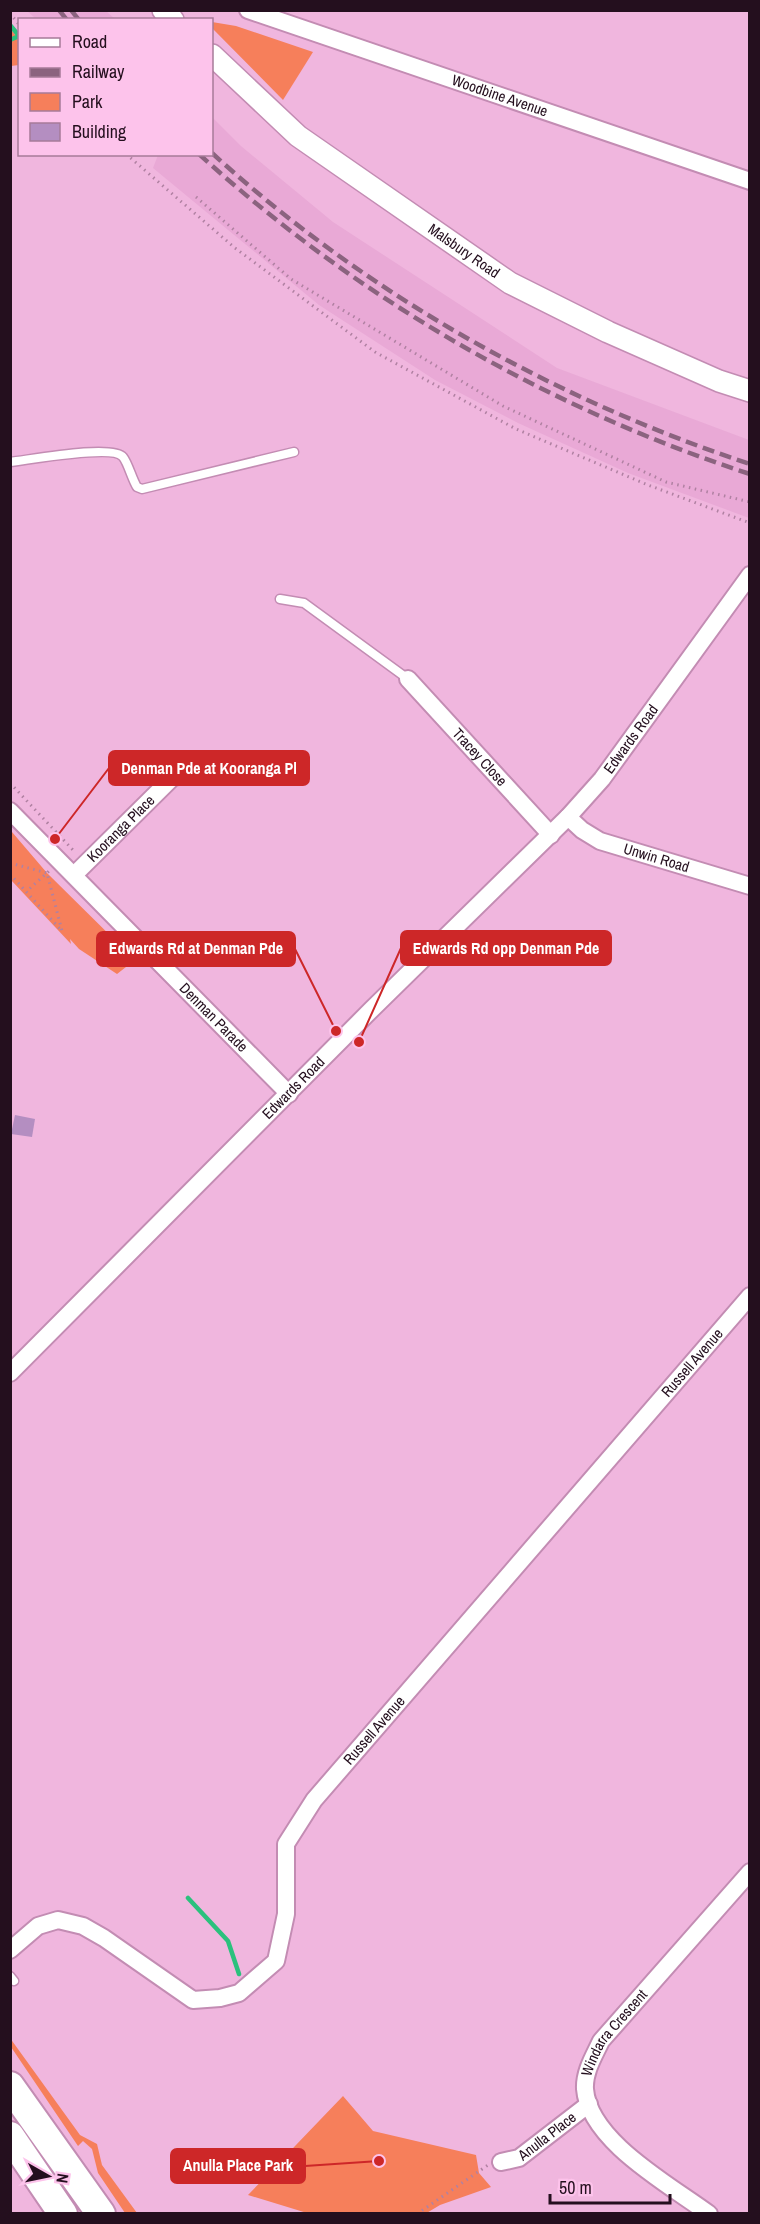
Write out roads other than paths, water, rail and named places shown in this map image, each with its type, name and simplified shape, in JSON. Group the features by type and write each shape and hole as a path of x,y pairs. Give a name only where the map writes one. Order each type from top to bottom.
{"highway":[{"path":"10,2086 101,2214"},
{"path":"10,2136 63,2214"}],"street":[{"name":"Woodbine Avenue","path":"248,10 750,181"},
{"name":"Malsbury Road","path":"213,56 298,136 510,283 608,332 719,381 750,391"},
{"name":"Edwards Road","path":"10,1372 568,818 602,779 750,575"},
{"name":"Tracey Close","path":"408,680 551,835"},
{"name":"Kooranga Place","path":"74,875 172,778 193,770 236,765"},
{"name":"Denman Parade","path":"10,811 289,1094"},
{"name":"Unwin Road","path":"568,818 584,832 600,840 750,886"},
{"name":"Russell Avenue","path":"10,1950 38,1926 58,1920 83,1926 192,2000 220,1998 239,1993 276,1961 286,1914 286,1844 314,1800 750,1296"},
{"name":"Windarra Crescent","path":"709,2214 618,2147 595,2122 585,2088 588,2069 601,2041 750,1872"},
{"name":"Anulla Place","path":"501,2162 519,2158 589,2104"}],"lane":[{"path":"10,462 115,452 123,457 137,487 142,489 294,452"},
{"path":"280,599 304,603 408,680"}],"waterway":[{"path":"10,25 18,35"},
{"path":"10,40 18,36"},
{"path":"188,1898 228,1941 239,1974"}],"railway":[{"path":"59,10 65,18"},
{"path":"71,10 77,18"},
{"path":"213,154 271,204 333,252 464,337 604,408 677,438 750,464"},
{"path":"201,156 323,255 389,301 458,343 528,382 600,416 675,447 750,474"}],"place":[{"name":"Denman Pde at Kooranga Pl","path":"55,839"},
{"name":"Edwards Rd at Denman Pde","path":"336,1031"},
{"name":"Edwards Rd opp Denman Pde","path":"359,1042"},
{"name":"Anulla Place Park","path":"379,2161"}]}
